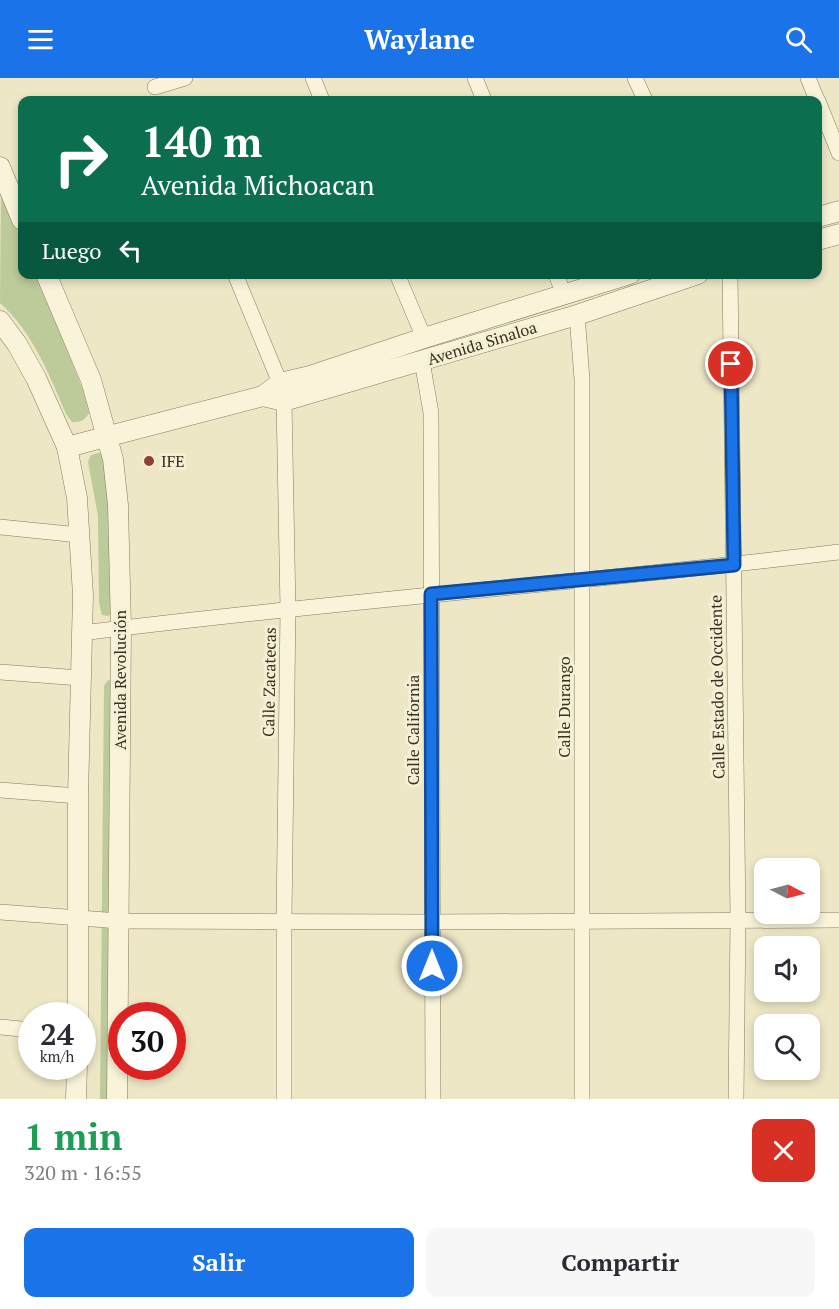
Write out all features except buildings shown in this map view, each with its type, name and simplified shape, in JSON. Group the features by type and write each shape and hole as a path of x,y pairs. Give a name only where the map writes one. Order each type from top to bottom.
{"street":[{"path":"156,89 185,78"},
{"path":"313,78 320,96"},
{"path":"475,78 482,96"},
{"path":"635,78 643,96"},
{"path":"808,78 815,96"},
{"path":"822,113 839,153"},
{"path":"0,167 18,210"},
{"path":"822,216 839,211"},
{"path":"822,239 839,234"},
{"name":"Avenida Revolución","path":"48,279 91,380 113,459 118,506 121,628 117,1099"},
{"name":"Calle Zacatecas","path":"237,279 282,392 288,609 284,1099"},
{"path":"399,279 424,338"},
{"path":"558,279 564,295"},
{"name":"Avenida Sinaloa","path":"282,392 310,376 614,279"},
{"name":"Avenida Sinaloa","path":"68,447 263,396 422,361 577,315 683,279"},
{"name":"Calle Estado de Occidente","path":"730,279 738,921 736,1099"},
{"name":"Calle Durango","path":"577,315 582,379 582,1099"},
{"path":"0,321 17,344 36,378 68,447 77,498 82,633 78,796 78,1002"},
{"name":"Calle California","path":"422,361 431,413 433,1099"},
{"path":"0,527 80,535"},
{"path":"82,633 288,609 734,565 839,552"},
{"path":"0,672 80,678"},
{"path":"0,790 78,796"},
{"path":"0,912 119,921 839,920"},
{"path":"0,1028 18,1029"},
{"path":"76,1099 77,1080"}],"green space":[{"path":"1,185 18,229 18,279 39,279 83,390 89,413 84,419 72,422 66,414 31,340 0,303"},
{"path":"103,453 108,462 112,613 108,616 102,615 99,603 98,516 88,462 91,455"},
{"path":"108,680 113,681 113,1002 108,1002 108,1080 113,1080 113,1099 100,1099 104,686"}],"place":[{"name":"IFE","path":"149,461"}],"route":[{"path":"432,966 431,594 734,565 731,364"}]}
